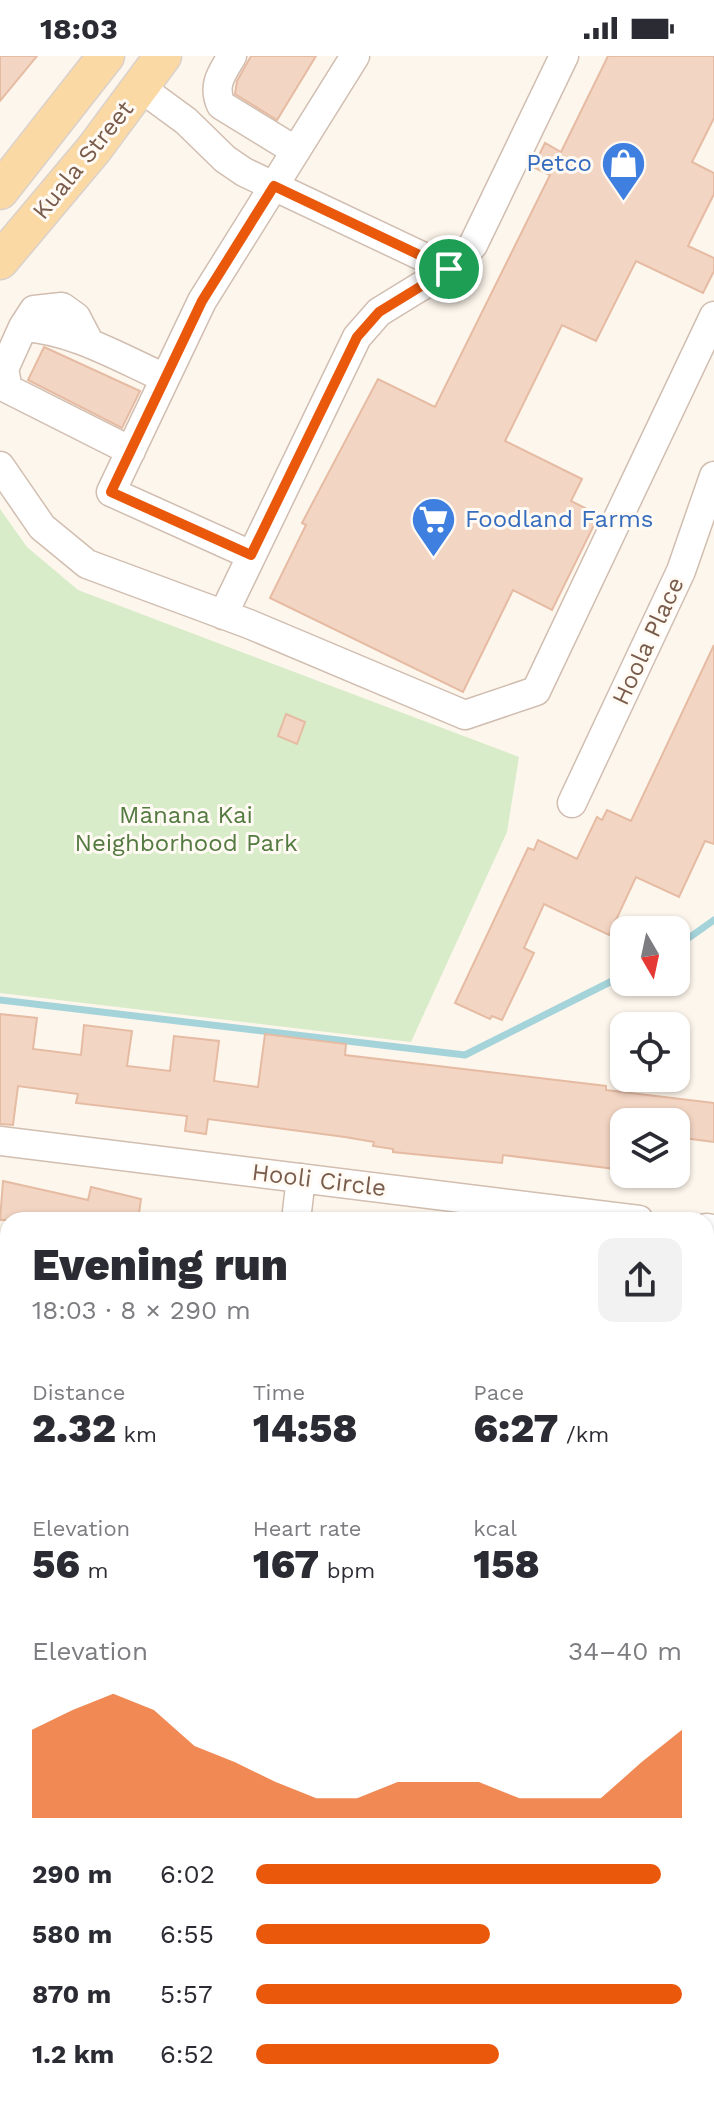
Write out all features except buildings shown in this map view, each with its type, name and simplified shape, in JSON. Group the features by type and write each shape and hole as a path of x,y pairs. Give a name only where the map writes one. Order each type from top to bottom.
{"main road":[{"name":"Kuala Street","path":"0,191 106,56"},
{"name":"Kuala Street","path":"0,261 141,88 163,56"}],"street":[{"path":"232,56 219,78 216,91 221,105 296,151"},
{"path":"251,555 111,492 202,301 355,56"},
{"path":"223,615 357,337 379,312 449,269 473,245 564,56"},
{"path":"141,88 186,121 225,159 274,186 449,269"},
{"path":"131,451 8,389 4,369 23,327 34,310 62,307 76,317 89,342 165,378"},
{"path":"0,466 42,527 70,553 110,575 223,615 465,715 536,691 714,316"},
{"name":"Hoola Place","path":"572,803 681,571 714,476"},
{"name":"Hooli Circle","path":"0,1141 575,1212"},
{"path":"297,1212 301,1178"}],"green space":[{"name":"Mānana Kai Neighborhood Park","path":"0,509 27,547 78,590 519,757 507,832 411,1042 0,993"}],"waterway":[{"path":"690,937 714,920"},
{"path":"0,1000 465,1055 610,982"}],"place":[{"name":"Petco","path":"623,202"},
{"name":"Foodland Farms","path":"434,558"}],"route":[{"path":"274,186 449,269 379,312 357,337 251,555 111,492 202,301 274,186"}]}
